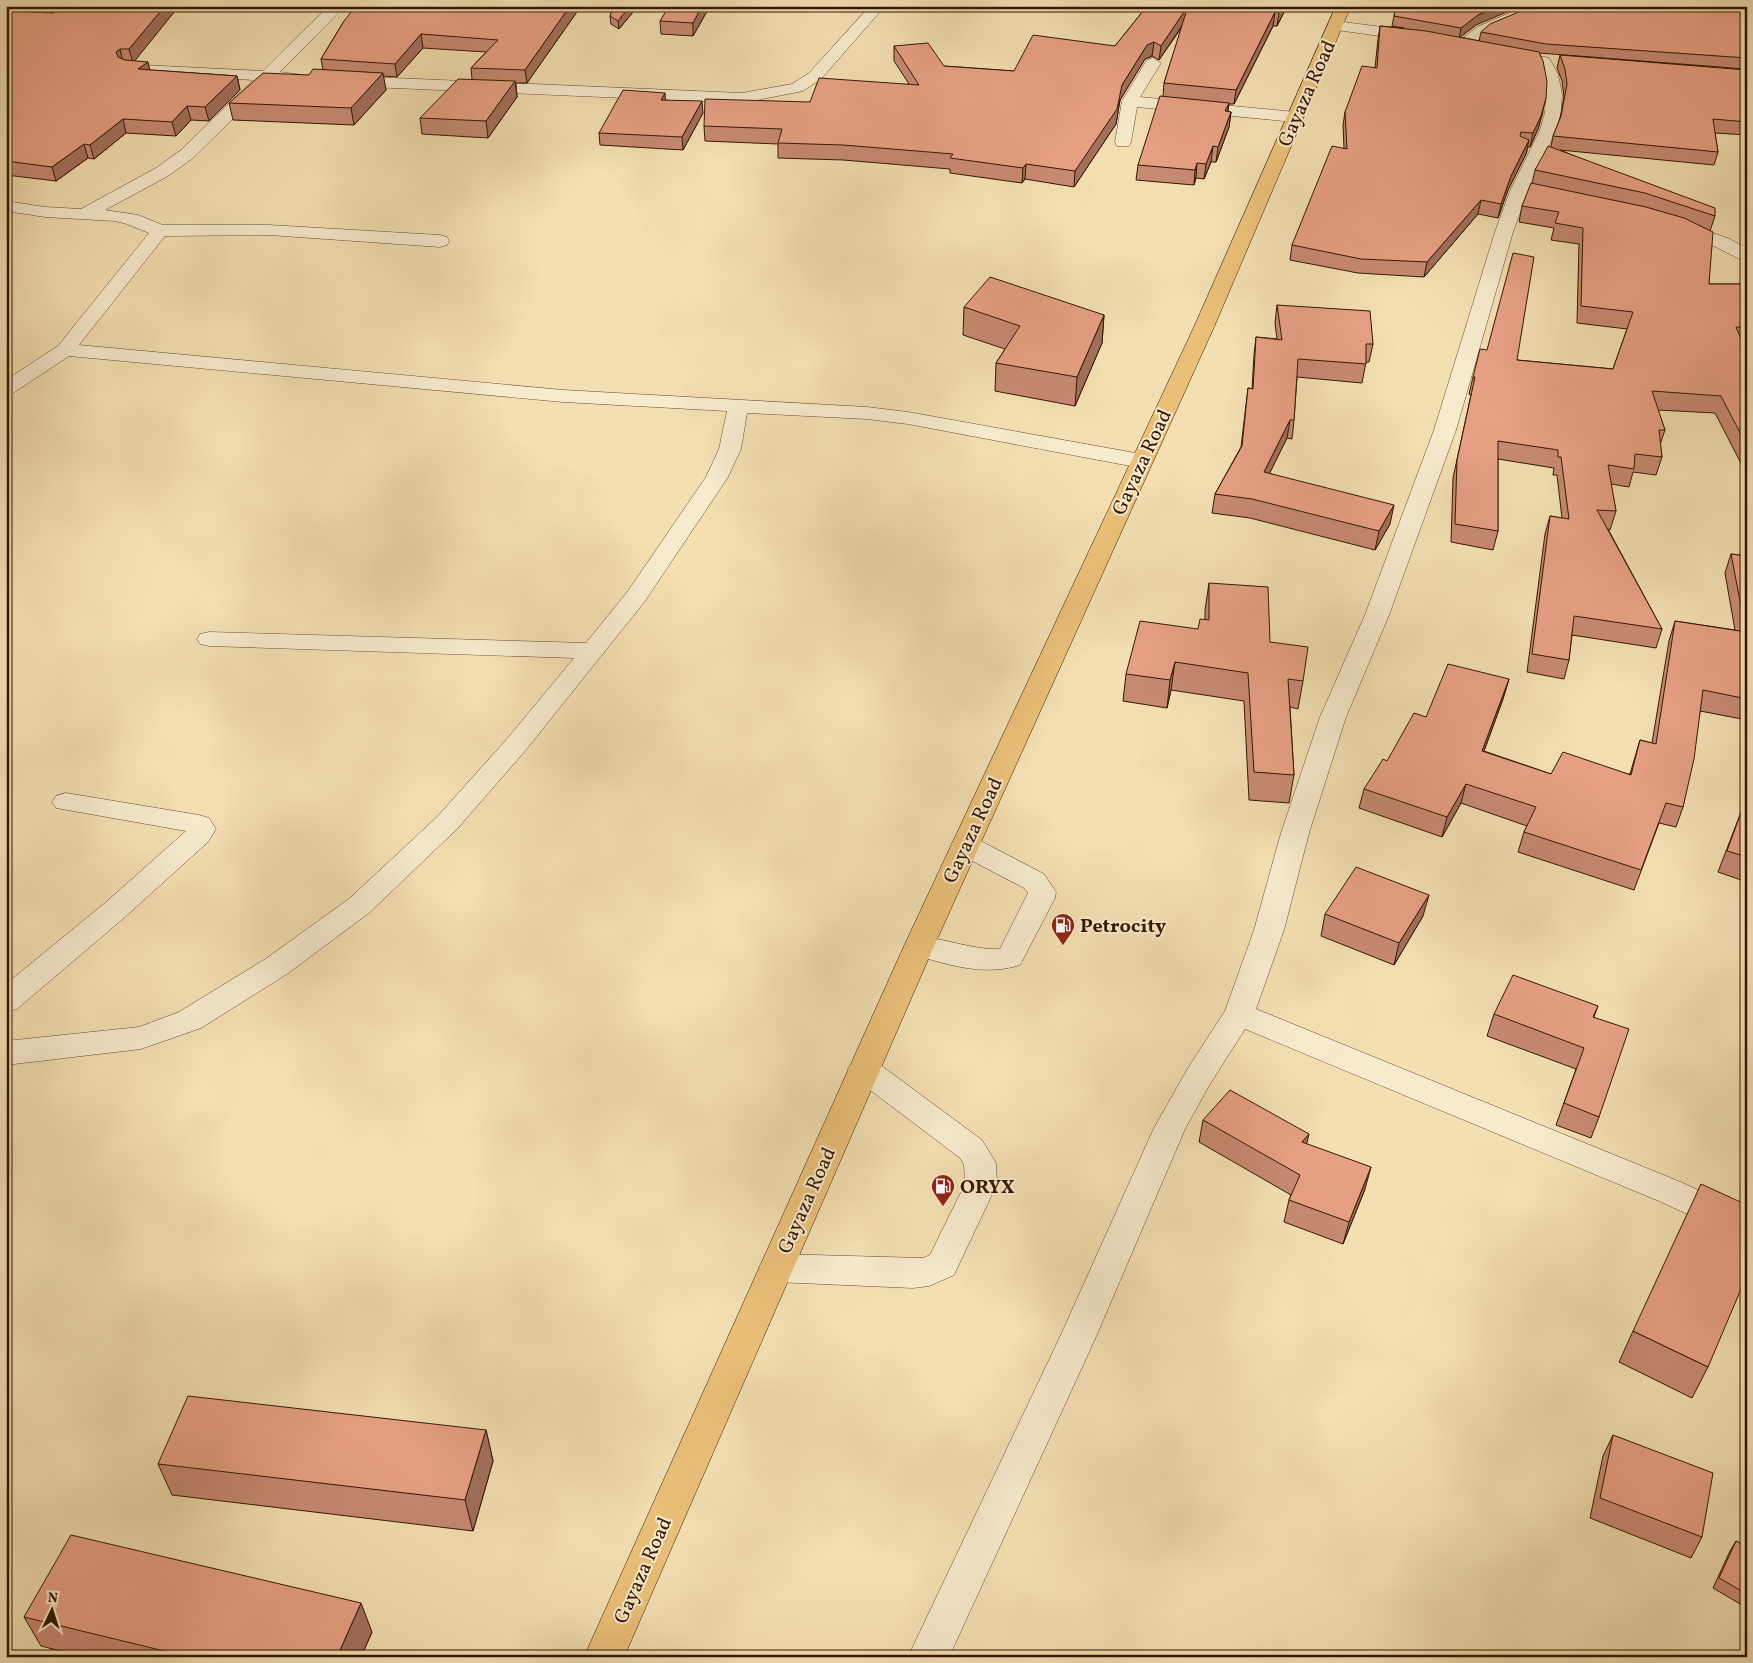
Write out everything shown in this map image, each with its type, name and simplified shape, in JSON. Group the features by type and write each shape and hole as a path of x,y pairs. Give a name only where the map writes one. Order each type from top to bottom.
{"main road":[{"name":"Gayaza Road","path":"604,1657 919,946 1204,326 1340,16"}],"street":[{"path":"84,214 162,172 187,154 338,6"},
{"path":"333,80 562,92 742,98 797,88 815,76 878,6"},
{"path":"1462,45 1482,30 1539,6"},
{"path":"928,1657 1077,1339 1170,1128 1199,1076 1239,1014 1269,930 1295,833 1333,717 1377,615 1445,430 1484,298 1529,192 1553,112 1554,94 1550,74 1552,62 1424,37 1340,16"},
{"path":"1123,142 1130,101 1153,63"},
{"path":"129,66 314,79"},
{"path":"1130,101 1295,117"},
{"path":"6,206 45,212 132,219 160,231 269,230 440,241"},
{"path":"1667,222 1723,243 1747,257"},
{"path":"6,389 65,350 160,231"},
{"path":"65,350 554,396 866,413 908,418 1141,462"},
{"path":"6,1053 11,1054 141,1038 190,1020 277,966 360,904 447,823 516,745 637,596 717,477 730,449 738,407"},
{"path":"209,639 594,651"},
{"path":"6,1001 115,910 198,835 202,829 199,824 66,802"},
{"path":"919,946 979,960 996,962 1010,958 1042,898 1042,892 1034,880 965,845"},
{"path":"1239,1014 1671,1192 1747,1228"},
{"path":"776,1268 913,1274 929,1272 942,1265 982,1184 980,1163 971,1149 864,1069"}],"building":[{"path":"61,6 165,6 129,49 120,49 116,52 118,57 125,60 148,62 138,69 237,76 205,107 187,106 172,122 123,119 90,145 84,144 52,167 6,161 6,11 54,13"},
{"path":"356,6 570,6 525,70 471,68 498,40 421,34 395,64 321,59 344,21"},
{"path":"614,6 630,6 618,21 610,16"},
{"path":"669,6 702,6 693,23 660,21"},
{"path":"1147,6 1188,6 1161,46 1154,42 1147,45 1122,85 1117,109 1075,171 1026,164 1023,168 950,158 953,154 843,145 778,143 782,129 704,126 705,99 810,102 819,78 919,85 894,46 928,43 944,66 1014,71 1033,35 1115,46"},
{"path":"1188,6 1282,6 1279,12 1275,12 1236,90 1164,83"},
{"path":"1396,6 1499,6 1478,15 1461,28 1394,16"},
{"path":"1533,6 1747,6 1747,58 1546,44 1481,32 1490,24"},
{"path":"1380,26 1426,31 1539,52 1547,81 1546,98 1541,116 1533,133 1521,132 1520,136 1529,140 1511,176 1501,204 1481,200 1427,262 1361,259 1292,245 1332,146 1347,149 1345,112 1362,66 1377,68"},
{"path":"1560,55 1747,70 1747,122 1713,119 1718,152 1553,136 1561,116 1567,84 1565,69"},
{"path":"313,69 383,73 351,108 229,103 263,73 309,75"},
{"path":"458,79 515,81 486,121 420,118"},
{"path":"623,90 665,93 661,100 702,101 682,137 599,133"},
{"path":"1160,96 1229,103 1225,111 1231,112 1218,147 1213,146 1206,164 1197,163 1195,170 1138,165"},
{"path":"1548,146 1715,208 1715,216 1645,193 1535,170"},
{"path":"1531,183 1646,207 1684,218 1713,232 1709,284 1747,284 1747,328 1736,327 1747,353 1747,446 1721,396 1652,391 1665,430 1659,430 1662,457 1635,454 1634,469 1608,465 1616,511 1597,510 1662,629 1574,616 1569,660 1532,654 1550,516 1569,519 1561,457 1558,457 1558,450 1498,441 1498,531 1455,524 1457,460 1475,377 1473,377 1480,349 1487,350 1513,253 1534,257 1517,360 1613,369 1633,312 1581,306 1583,228 1555,223 1559,212 1522,206"},
{"path":"990,277 1104,315 1077,377 996,363 1020,326 964,307"},
{"path":"1277,305 1370,311 1373,344 1366,344 1366,364 1298,359 1294,420 1290,420 1264,472 1394,505 1379,531 1252,499 1215,494 1242,446 1248,388 1253,389 1256,337 1282,340"},
{"path":"1731,554 1747,556 1747,699 1703,690 1694,759 1683,807 1666,803 1641,870 1524,832 1536,807 1466,784 1447,817 1364,789 1383,759 1387,761 1414,713 1426,717 1448,664 1509,679 1482,751 1551,774 1563,752 1631,775 1640,740 1656,744 1675,621 1746,632"},
{"path":"1209,583 1268,587 1270,642 1308,647 1303,681 1288,679 1294,775 1254,772 1248,673 1175,662 1170,680 1126,674 1140,621 1198,629 1200,619 1209,620"},
{"path":"1747,799 1747,857 1727,851"},
{"path":"1356,867 1429,895 1399,943 1325,914"},
{"path":"1513,975 1598,1006 1593,1017 1629,1029 1599,1117 1564,1103 1584,1048 1494,1014"},
{"path":"1230,1090 1309,1134 1302,1142 1371,1167 1349,1222 1289,1200 1300,1175 1203,1120"},
{"path":"1701,1184 1747,1205 1747,1275 1708,1367 1633,1331"},
{"path":"188,1396 486,1430 465,1500 158,1464"},
{"path":"1613,1435 1713,1473 1702,1537 1600,1498"},
{"path":"71,1535 361,1603 337,1657 189,1657 24,1617"},
{"path":"1736,1541 1747,1547 1747,1594 1719,1578"}],"place":[{"name":"Petrocity","path":"1063,946"},
{"name":"ORYX","path":"943,1207"}]}
